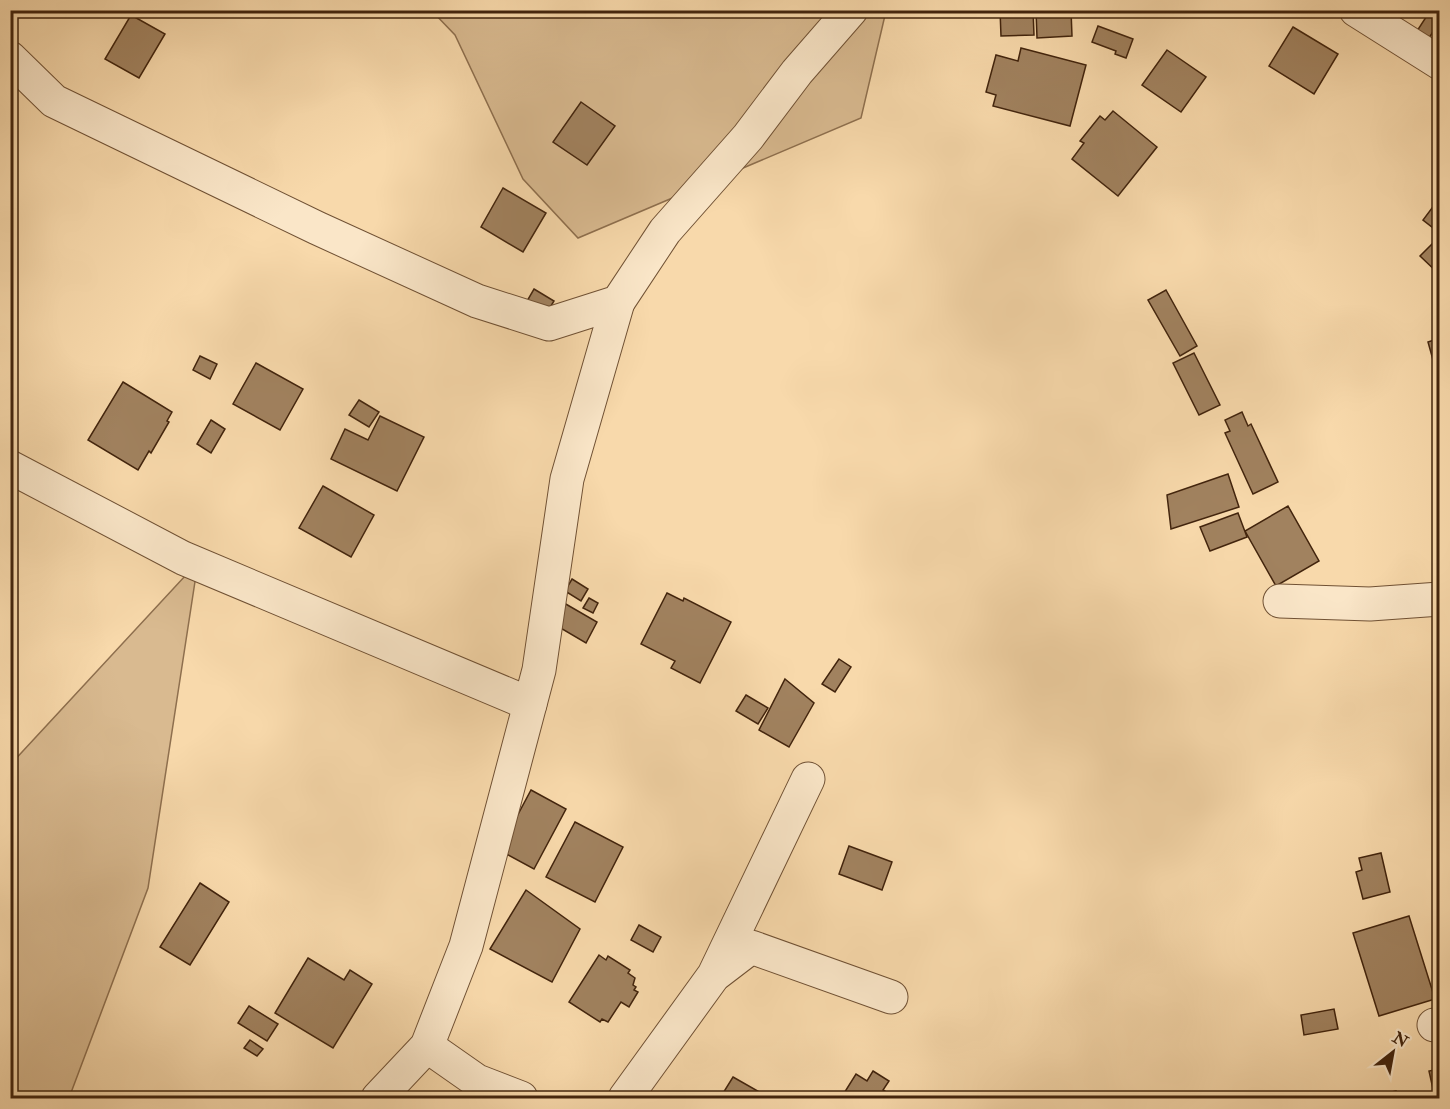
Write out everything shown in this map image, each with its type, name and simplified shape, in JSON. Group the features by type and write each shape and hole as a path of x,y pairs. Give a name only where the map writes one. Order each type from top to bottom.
{"street":[{"path":"378,1098 427,1046 466,946 538,670 567,479 618,303 665,231 748,137 797,72 850,10"},
{"path":"1356,10 1440,63"},
{"path":"10,58 54,101 317,228 477,301 549,324 618,303"},
{"path":"10,467 183,558 530,704"},
{"path":"1280,601 1370,604 1440,598"},
{"path":"625,1098 714,975 808,779"},
{"path":"714,975 751,947 891,997"},
{"path":"427,1046 477,1081 520,1098"}],"shaded area":[{"path":"432,11 886,11 861,118 578,238 523,179 455,35"},
{"path":"198,562 148,888 69,1098 11,1098 10,765"}],"building":[{"path":"1000,10 1033,10 1034,35 1001,36"},
{"path":"1036,10 1071,10 1072,36 1037,38"},
{"path":"1430,11 1440,17 1440,21 1429,38 1417,31"},
{"path":"131,15 165,34 139,78 105,59"},
{"path":"1098,26 1133,39 1126,58 1115,54 1116,51 1092,42"},
{"path":"1293,27 1338,54 1314,94 1269,66"},
{"path":"1021,48 1086,65 1070,126 993,106 996,95 986,92 996,55 1018,61"},
{"path":"1167,50 1206,77 1181,112 1142,85"},
{"path":"581,102 615,126 587,165 553,142"},
{"path":"1113,111 1157,147 1118,196 1072,159 1084,143 1080,141 1100,116 1105,120"},
{"path":"503,188 546,213 523,252 481,227"},
{"path":"1438,200 1440,228 1437,231 1423,220"},
{"path":"1440,236 1440,275 1420,256"},
{"path":"534,289 554,301 543,319 523,308"},
{"path":"1166,290 1197,346 1180,356 1148,300"},
{"path":"1440,338 1440,385 1428,342"},
{"path":"1194,353 1220,405 1199,415 1173,363"},
{"path":"200,356 217,364 210,379 193,370"},
{"path":"256,363 303,389 280,430 233,404"},
{"path":"123,382 172,412 167,421 169,422 151,453 149,451 138,470 88,440"},
{"path":"359,400 379,412 369,427 349,415"},
{"path":"1242,412 1248,426 1251,424 1278,482 1253,494 1225,433 1230,431 1225,420"},
{"path":"380,416 424,437 397,491 331,459 345,429 368,440"},
{"path":"211,420 225,429 211,453 197,444"},
{"path":"1228,474 1239,507 1171,529 1167,495"},
{"path":"323,486 374,515 351,557 299,528"},
{"path":"1288,506 1319,561 1276,586 1245,531"},
{"path":"1238,513 1247,537 1210,551 1200,527"},
{"path":"572,579 588,589 581,601 565,591"},
{"path":"667,593 683,601 684,598 731,622 700,683 671,668 675,661 641,644"},
{"path":"589,598 598,603 593,613 583,608"},
{"path":"564,603 597,622 586,643 552,623"},
{"path":"839,659 851,667 835,692 822,684"},
{"path":"785,679 814,703 789,747 759,730"},
{"path":"746,695 768,708 758,724 736,711"},
{"path":"531,790 566,809 534,869 499,850"},
{"path":"575,822 623,847 595,902 546,877"},
{"path":"849,846 892,862 882,890 839,874"},
{"path":"1381,853 1390,892 1363,899 1356,872 1362,870 1359,858"},
{"path":"200,883 229,902 190,965 160,947"},
{"path":"526,890 580,929 552,982 490,949"},
{"path":"1409,916 1435,999 1379,1016 1353,933"},
{"path":"639,925 661,937 653,952 631,940"},
{"path":"599,955 606,960 608,956 630,970 628,973 635,978 634,990 638,992 629,1007 621,1002 608,1022 602,1019 600,1022 569,1002"},
{"path":"308,958 344,980 350,970 372,984 333,1048 275,1013"},
{"path":"249,1006 278,1024 267,1041 238,1023"},
{"path":"1334,1009 1338,1029 1304,1035 1301,1015"},
{"path":"250,1040 263,1049 257,1056 244,1048"},
{"path":"1440,1069 1440,1098 1435,1098 1429,1071"},
{"path":"873,1071 889,1081 883,1090 896,1098 841,1098 856,1074 867,1081"},
{"path":"733,1077 770,1098 720,1098"},
{"path":"1396,1091 1398,1098 1368,1098"}]}
